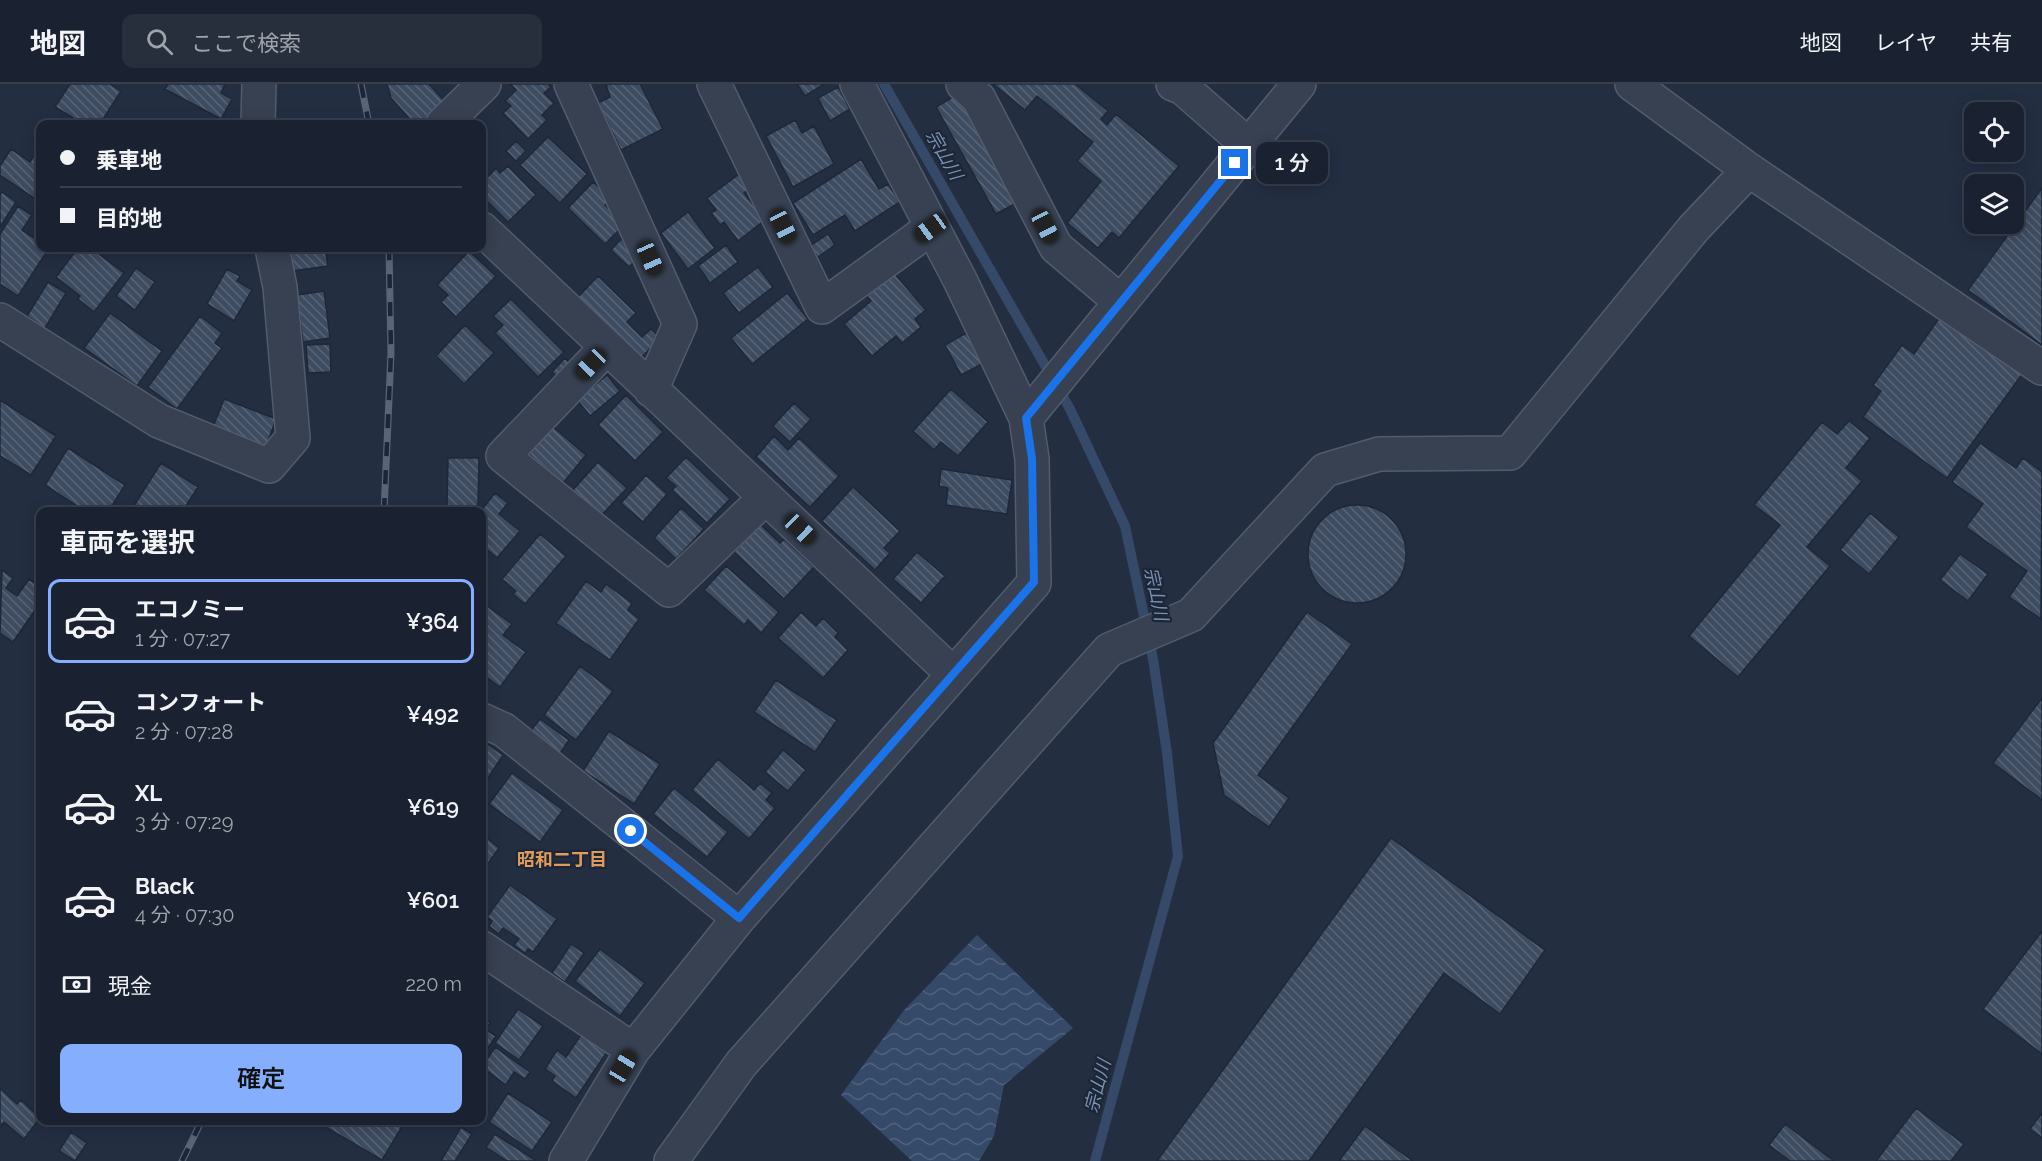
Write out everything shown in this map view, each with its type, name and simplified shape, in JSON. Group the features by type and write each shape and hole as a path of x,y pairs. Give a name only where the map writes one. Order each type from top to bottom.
{"street":[{"path":"258,120 259,84"},
{"path":"447,120 483,84"},
{"path":"572,84 680,324 651,390"},
{"path":"714,84 822,307 931,228"},
{"path":"566,1161 633,1050 739,918 1034,582 1032,459 1026,418 960,280 857,84"},
{"path":"963,84 978,99 1056,247 1121,302"},
{"path":"1173,84 1183,88 1249,146"},
{"path":"1026,418 1299,84"},
{"path":"1632,84 1749,170 2042,368"},
{"path":"671,1161 741,1064 1109,650 1191,615 1325,470 1379,454 1510,453 1694,228 1749,170"},
{"path":"486,233 953,674"},
{"path":"0,320 159,422 269,466 293,438 280,287 273,252"},
{"path":"606,348 503,456 669,590 766,497"},
{"path":"486,722 504,730 739,918"},
{"path":"486,951 633,1050"}],"water":[{"path":"977,935 1073,1028 1004,1085 994,1136 979,1161 912,1161 841,1095 905,1009"}],"building":[{"path":"70,84 110,84 121,91 103,120 76,120 55,107"},
{"path":"168,84 225,84 221,93 232,99 221,119 165,89"},
{"path":"387,84 429,84 446,103 427,120 410,120 391,98"},
{"path":"510,84 548,84 551,87 544,93 554,103 542,115 547,120 528,139 503,113 511,106 505,101 516,90"},
{"path":"606,84 640,84 663,129 621,150 598,103 610,97"},
{"path":"797,84 824,84 805,96"},
{"path":"993,84 1075,84 1108,111 1101,119 1107,125 1116,114 1179,166 1119,238 1112,232 1098,248 1067,223 1101,181 1077,161 1093,142 1037,96 1025,110"},
{"path":"838,87 850,109 830,121 818,98"},
{"path":"958,94 1018,202 996,214 936,107"},
{"path":"795,120 802,133 814,126 834,164 793,187 766,136"},
{"path":"548,137 587,174 560,203 520,165"},
{"path":"516,141 526,151 516,161 506,151"},
{"path":"11,149 30,162 36,152 36,199 0,175 0,166"},
{"path":"861,159 879,189 888,184 900,202 855,231 845,215 813,235 793,203"},
{"path":"508,166 536,195 508,222 486,200 486,179 496,168 500,173"},
{"path":"743,171 753,185 744,193 765,220 738,241 724,222 720,225 711,213 716,210 707,198"},
{"path":"593,182 611,199 605,205 625,224 605,244 568,208"},
{"path":"2042,188 2042,345 1968,290 2009,234 2024,234 2024,213"},
{"path":"2,192 16,202 0,227 0,195"},
{"path":"18,206 32,215 22,230 36,239 36,252 46,252 18,296 0,284 0,234"},
{"path":"688,212 715,248 688,269 661,233"},
{"path":"828,234 835,245 818,257 810,246"},
{"path":"621,239 639,257 629,267 611,250"},
{"path":"726,245 738,262 710,283 698,266"},
{"path":"75,252 96,252 124,273 94,312 78,299 80,296 56,277"},
{"path":"290,252 326,252 328,266 292,271"},
{"path":"468,252 496,276 456,317 441,302 448,295 437,285"},
{"path":"758,267 773,287 739,313 723,293"},
{"path":"136,268 155,282 135,310 116,296"},
{"path":"227,269 240,276 237,281 252,290 234,321 207,304"},
{"path":"894,273 926,310 915,319 921,327 902,343 896,336 872,356 844,324 871,301 867,296"},
{"path":"598,276 636,313 627,322 642,337 651,329 660,338 641,358 578,297"},
{"path":"48,282 66,293 45,328 27,316"},
{"path":"324,291 330,338 303,342 297,295"},
{"path":"787,293 808,319 752,364 731,338"},
{"path":"511,299 564,352 538,377 495,333 503,325 493,316"},
{"path":"1947,307 2028,366 1947,478 1863,417 1881,391 1873,385 1902,345 1914,354"},
{"path":"110,313 162,351 137,386 84,348"},
{"path":"200,316 222,333 215,343 222,348 177,409 148,387"},
{"path":"465,325 494,353 464,384 436,356"},
{"path":"966,333 982,364 961,375 945,345"},
{"path":"330,344 331,372 308,373 306,345"},
{"path":"565,358 575,369 562,382 552,372"},
{"path":"607,375 620,391 590,416 577,400"},
{"path":"951,389 988,422 958,456 941,442 934,450 913,431"},
{"path":"626,395 663,432 635,461 598,425"},
{"path":"224,399 276,419 266,447 213,427"},
{"path":"0,400 56,436 31,475 0,456"},
{"path":"794,403 811,419 790,442 773,426"},
{"path":"1849,421 1870,438 1846,468 1862,481 1807,547 1830,566 1738,677 1689,636 1780,525 1754,505 1822,422 1837,434"},
{"path":"552,426 586,455 563,483 529,454"},
{"path":"774,436 788,450 799,438 839,476 810,507 756,457"},
{"path":"1980,443 2016,468 2023,458 2042,472 2041,619 2009,597 2027,571 1966,527 1983,504 1952,482"},
{"path":"68,448 125,485 111,507 78,507 45,485"},
{"path":"686,457 730,499 707,523 672,490 676,486 666,478"},
{"path":"448,458 479,458 478,506 447,506"},
{"path":"598,462 627,488 599,518 571,492"},
{"path":"161,463 198,487 185,507 133,507"},
{"path":"941,469 1012,480 1007,514 946,505 948,488 939,486"},
{"path":"646,475 667,494 643,522 621,503"},
{"path":"853,487 900,531 884,548 890,553 875,570 822,521"},
{"path":"495,493 508,503 499,514 520,531 497,558 486,548 486,507 484,507"},
{"path":"1357,505 1376,509 1392,519 1402,535 1406,554 1402,573 1392,589 1376,599 1357,603 1338,599 1322,589 1312,573 1308,554 1312,535 1322,519 1338,509"},
{"path":"681,508 704,529 676,559 654,538"},
{"path":"1870,513 1899,537 1869,574 1840,550"},
{"path":"760,524 780,543 784,539 814,567 784,599 734,552"},
{"path":"540,534 566,556 525,604 513,594 516,591 502,579"},
{"path":"917,552 945,576 921,603 893,579"},
{"path":"1960,554 1988,574 1968,601 1940,580"},
{"path":"726,566 779,612 761,633 748,620 744,625 704,590"},
{"path":"2,570 13,578 6,588 17,596 29,579 36,584 36,609 13,642 0,633"},
{"path":"586,581 601,592 606,584 632,603 628,610 639,619 610,660 556,623"},
{"path":"486,605 512,624 503,635 526,652 500,687 486,677"},
{"path":"801,612 816,626 823,618 838,633 835,637 848,650 823,678 778,638"},
{"path":"1307,612 1352,644 1258,775 1289,798 1269,827 1224,795 1213,743"},
{"path":"580,666 613,691 576,740 544,715"},
{"path":"776,680 837,720 815,752 754,712"},
{"path":"2042,698 2042,800 1993,763"},
{"path":"540,719 569,740 559,755 529,733"},
{"path":"609,731 660,764 634,804 583,771"},
{"path":"486,743 503,755 486,781"},
{"path":"783,750 806,770 788,791 765,772"},
{"path":"718,759 754,790 760,783 772,793 766,800 775,808 749,839 692,790"},
{"path":"512,773 563,810 540,842 489,804"},
{"path":"674,788 728,832 707,857 653,814"},
{"path":"486,837 499,848 486,866"},
{"path":"1391,838 1545,950 1500,1014 1444,973 1309,1161 1157,1161"},
{"path":"510,885 557,919 533,952 528,949 525,953 514,945 519,939 503,928 499,934 489,926 492,921 487,917"},
{"path":"2042,931 2042,1054 1983,1009"},
{"path":"571,944 584,953 565,982 552,973"},
{"path":"600,949 645,983 620,1016 575,981"},
{"path":"518,1009 543,1026 519,1060 495,1043"},
{"path":"486,1030 496,1036 486,1051"},
{"path":"581,1035 607,1052 576,1098 552,1081 555,1076 545,1069 557,1050 566,1057"},
{"path":"495,1047 530,1072 525,1079 514,1072 506,1085 486,1070 486,1061"},
{"path":"0,1088 17,1104 21,1100 36,1114 36,1123 24,1139 4,1122 0,1127"},
{"path":"508,1093 552,1122 532,1151 489,1122"},
{"path":"1916,1108 1964,1144 1951,1161 1876,1161"},
{"path":"2042,1113 2042,1138 2030,1129"},
{"path":"1785,1124 1834,1161 1790,1161 1769,1145"},
{"path":"328,1125 403,1125 382,1160 327,1128"},
{"path":"1365,1126 1413,1161 1339,1161"},
{"path":"461,1127 472,1134 455,1161 441,1161"},
{"path":"71,1132 87,1143 75,1161 59,1151"},
{"path":"495,1134 535,1160 507,1161 486,1147"}],"waterway":[{"name":"宗山川","path":"884,84 1070,409 1125,526 1153,659 1167,753 1178,856 1095,1161"}],"railway":[{"path":"361,84 368,120"},
{"path":"384,507 391,353 389,252"},
{"path":"182,1161 200,1125"}],"district":[{"name":"昭和二丁目","path":"562,860"}],"route":[{"path":"631,831 739,918 1034,582 1032,459 1026,418 1235,163"}]}
